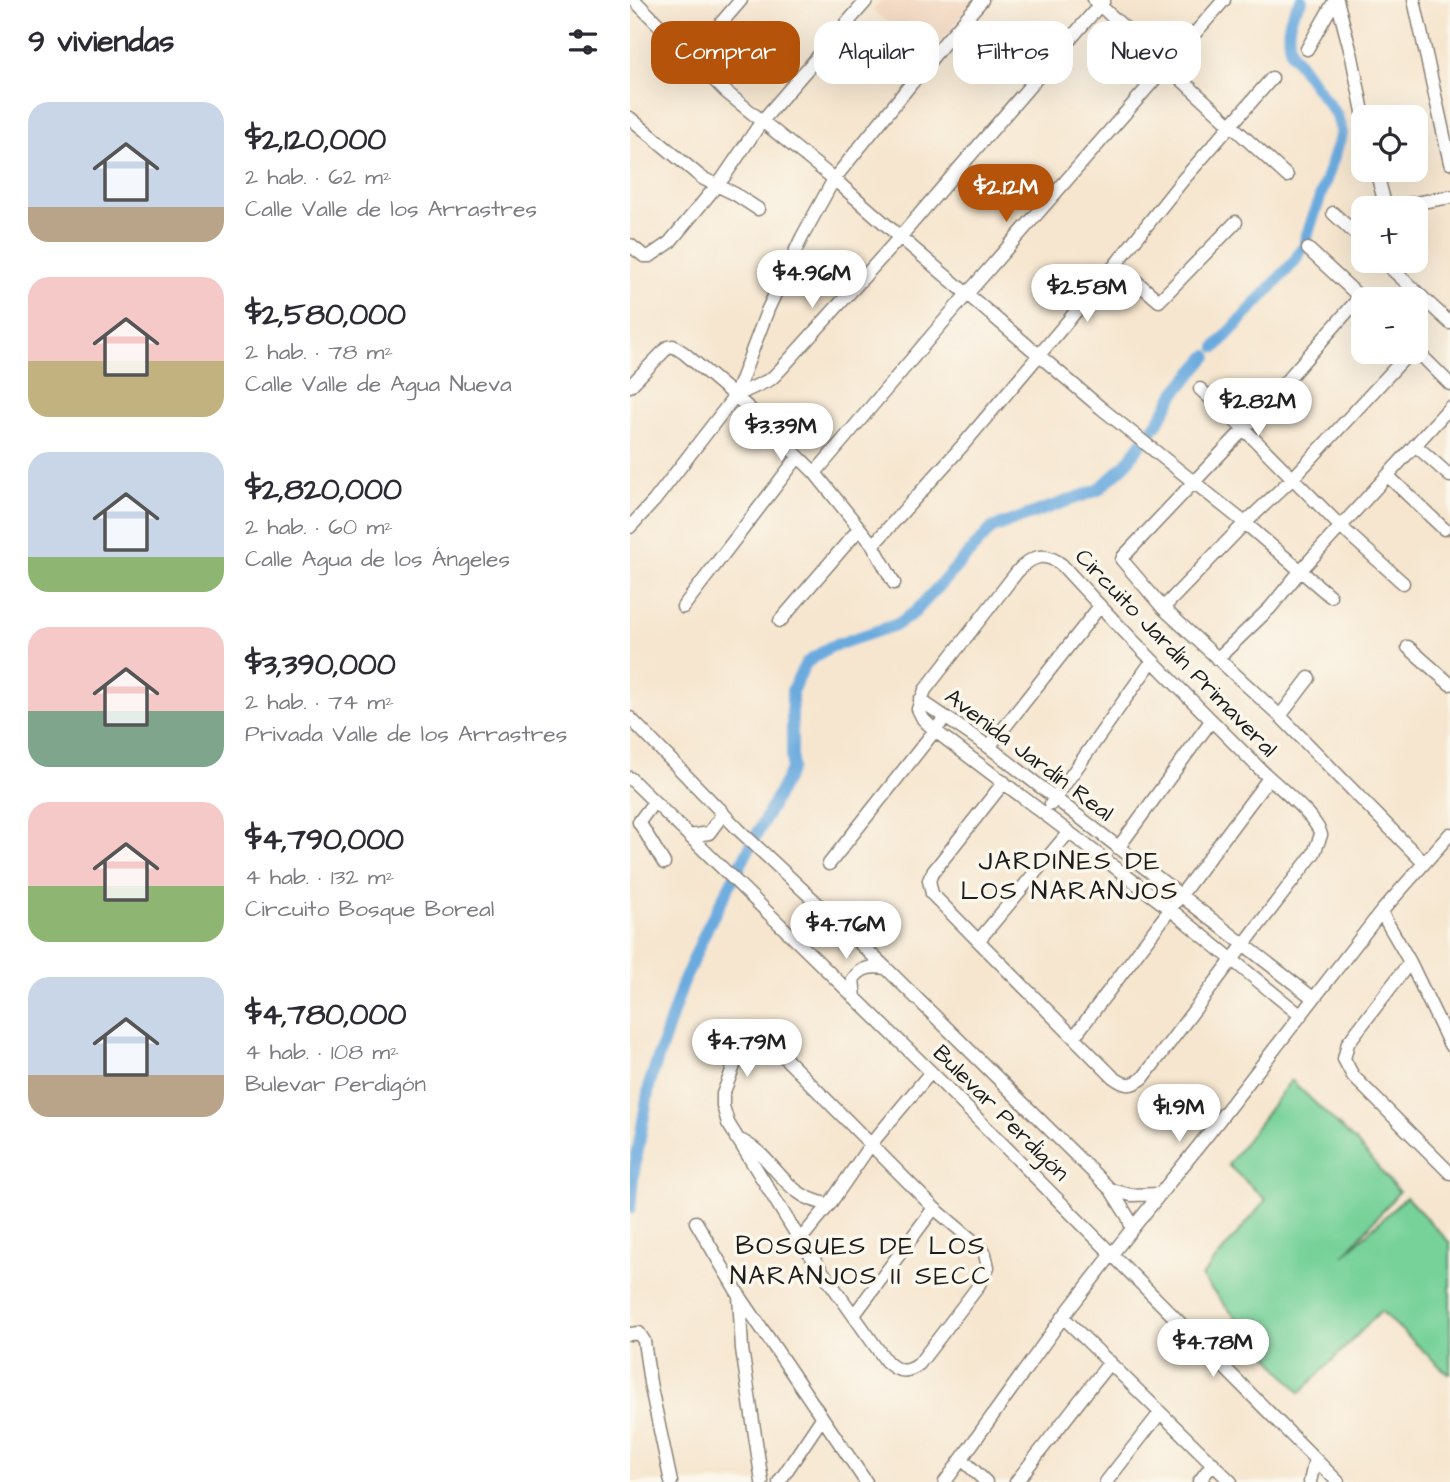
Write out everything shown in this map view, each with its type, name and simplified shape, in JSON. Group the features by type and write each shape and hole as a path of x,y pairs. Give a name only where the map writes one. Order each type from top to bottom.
{"street":[{"path":"634,0 655,21"},
{"path":"723,21 741,0"},
{"path":"630,246 644,256 650,256 668,243 716,185 762,121 867,0"},
{"path":"630,527 734,396 768,309 802,237 834,179 982,0"},
{"path":"1201,27 1224,0"},
{"path":"1307,49 1336,0"},
{"path":"1336,0 1362,105"},
{"path":"1414,0 1450,163"},
{"path":"734,396 771,379 780,370 900,237 1099,2 1119,21"},
{"path":"873,545 963,445 1116,264 1182,181 1272,78"},
{"path":"718,84 1330,596"},
{"path":"816,472 1151,84"},
{"path":"1185,84 1287,176"},
{"path":"630,118 702,178 758,209"},
{"path":"1428,201 1450,197"},
{"path":"1333,213 1351,230"},
{"path":"1116,264 1159,301 1236,222"},
{"path":"1308,249 1351,288"},
{"path":"1396,273 1450,323"},
{"path":"1400,273 1401,278"},
{"path":"1351,310 1122,560 1163,608 1280,716 1424,863"},
{"path":"630,386 668,347 673,346 684,353 816,472 873,545 894,583"},
{"path":"1428,362 1450,384"},
{"path":"1163,608 1245,523 1293,478 1399,364"},
{"path":"1200,388 1341,527 1403,583"},
{"path":"1217,659 1270,608 1301,570 1450,407"},
{"path":"1415,445 1450,476"},
{"path":"683,607 799,457"},
{"path":"1388,476 1444,529"},
{"path":"780,621 859,528"},
{"name":"Circuito Jardín Primaveral","path":"919,704 1026,562 1037,556 1047,556 1062,565 1211,721 1315,821 1321,835 1314,853 1245,945"},
{"path":"989,747 1100,606"},
{"path":"1408,647 1450,684"},
{"path":"1044,813 1152,661"},
{"path":"1280,716 1308,678"},
{"name":"Avenida Jardín Real","path":"919,704 946,716 989,747 1313,998"},
{"name":"Avenida Jardín Real","path":"919,704 923,719 934,730 1170,909 1300,1015"},
{"path":"829,864 946,716"},
{"path":"630,718 739,830 886,968 1111,1190 1128,1217 1132,1229"},
{"path":"1118,848 1211,721"},
{"name":"Bulevar Perdigón","path":"630,778 931,1072 1338,1482"},
{"path":"1074,1037 1269,778"},
{"path":"1004,782 933,872 929,880 932,894 1113,1077 1126,1085 1134,1084 1143,1077 1245,945"},
{"path":"654,802 639,821 664,863"},
{"path":"689,836 709,833 720,818 720,809"},
{"path":"979,940 1068,832"},
{"path":"945,1482 1063,1317 1112,1254 1381,912 1450,834"},
{"path":"1381,912 1410,962 1450,1045"},
{"path":"1410,962 1348,1043 1344,1059 1347,1068 1364,1090 1450,1173"},
{"path":"855,998 853,979 859,972 871,966 886,968"},
{"path":"759,1039 765,1040 934,1208 985,1254 988,1267 977,1288 919,1364 909,1370 896,1370 886,1362 800,1240 736,1138 725,1115 723,1094 743,1049 759,1039"},
{"path":"800,1240 829,1205 871,1144 931,1072"},
{"path":"736,1138 758,1149 796,1191 829,1205"},
{"path":"1111,1190 1131,1195 1160,1194"},
{"path":"854,1315 934,1208"},
{"path":"696,1222 739,1295 866,1482"},
{"path":"739,1295 742,1349 762,1482"},
{"path":"1063,1317 1231,1482"},
{"path":"630,1334 639,1333 644,1341 671,1482"},
{"path":"1016,1482 1110,1362"},
{"path":"1106,1482 1160,1413"},
{"path":"779,1482 822,1418"},
{"path":"962,1459 986,1482"},
{"path":"1310,1482 1315,1460"},
{"path":"1199,1482 1213,1464"}],"shaded area":[{"path":"882,0 974,0 957,21 953,21 953,26 939,43 939,21 886,21 873,10"}],"green space":[{"path":"1291,1080 1357,1143 1399,1192 1343,1256 1406,1197 1450,1243 1448,1374 1381,1311 1300,1393 1201,1277 1266,1200 1228,1165"}],"waterway":[{"path":"1302,0 1289,25 1292,54 1337,116 1342,133 1305,241"},
{"path":"1216,347 1294,262 1301,250"},
{"path":"630,1208 650,1082 683,983 708,926 792,768 792,691 806,663 830,647 898,624 915,612 992,528 1098,490 1124,466 1158,422 1175,393 1207,356"}],"district":[{"name":"JARDINES DE LOS NARANJOS","path":"1070,876"},
{"name":"BOSQUES DE LOS NARANJOS II SECC","path":"861,1261"}]}
